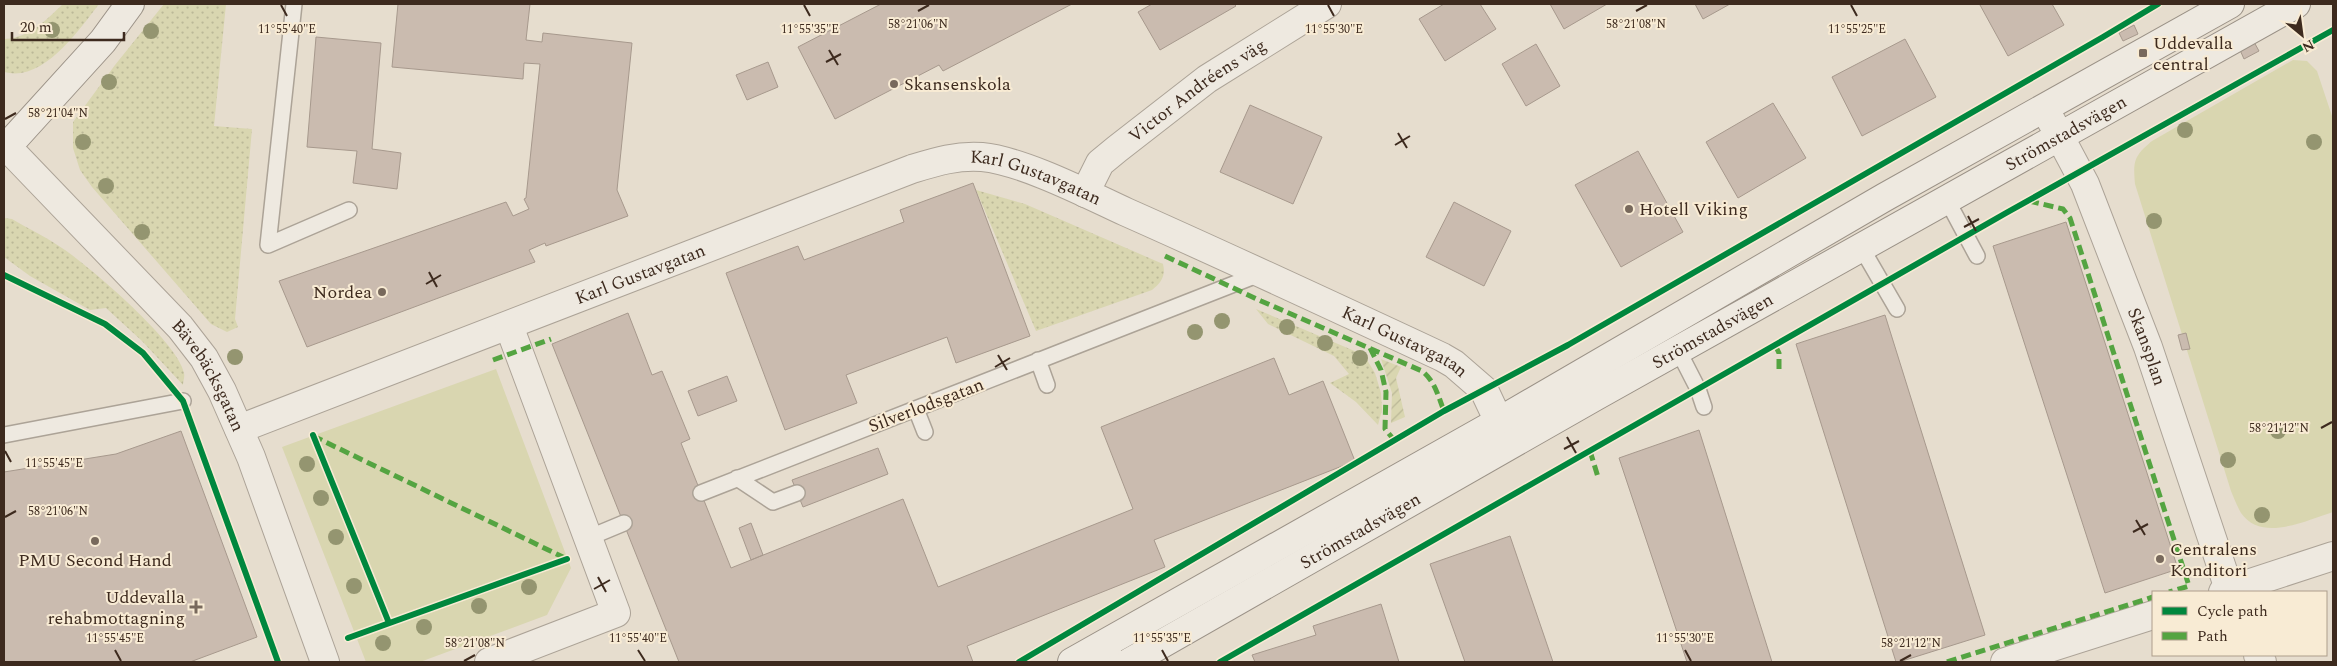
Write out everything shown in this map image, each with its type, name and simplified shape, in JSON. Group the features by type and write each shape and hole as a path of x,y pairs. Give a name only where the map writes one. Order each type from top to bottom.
{"street":[{"path":"5,147 103,41 130,4"},
{"name":"Victor Andréens väg","path":"1084,193 1100,163 1207,79 1327,4"},
{"name":"Strömstadsvägen","path":"1130,662 1876,202 2230,4"},
{"name":"Strömstadsvägen","path":"1072,662 1107,654 1504,433 1678,350 2296,4"},
{"name":"Skansplan","path":"2045,109 2080,172 2148,347 2228,591"},
{"name":"Bävebäcksgatan","path":"5,147 180,327 204,358 222,391 251,457 325,662"},
{"name":"Karl Gustavgatan","path":"239,429 510,326 902,172 950,158 982,157 1017,165 1084,193 1262,273 1454,364 1484,390 1504,433"},
{"path":"488,662 616,613 510,326"},
{"path":"2231,591 2333,556"},
{"path":"2005,662 2152,615"}],"lane":[{"path":"294,4 268,245 349,210"},
{"path":"1947,200 1977,256"},
{"path":"1861,247 1897,309"},
{"name":"Silverlodsgatan","path":"701,493 1262,273"},
{"path":"1678,350 1698,389 1704,407"},
{"path":"1038,360 1047,384"},
{"path":"4,435 86,413 183,401"},
{"path":"916,409 925,432"},
{"path":"737,478 773,502 797,493"},
{"path":"588,538 624,523"}],"shaded area":[{"path":"63,4 99,4 70,40 46,62 32,70 18,73 4,72 4,39 21,36 36,28"},
{"path":"164,4 226,4 214,126 252,129 235,319 238,327 227,332 211,324 92,187 80,170 73,148 73,122 115,65"},
{"path":"2293,60 2307,61 2317,71 2333,119 2333,512 2298,524 2272,528 2261,527 2250,522 2241,513 2231,491 2135,184 2134,170 2138,155 2152,141"},
{"path":"976,190 1025,204 1163,264 1164,272 1162,279 1152,290 1036,331"},
{"path":"4,218 12,219 65,250 113,289 167,343 184,373 183,385 142,341 106,308 90,310 30,276 4,257"},
{"path":"1256,309 1364,355 1375,373 1381,393 1382,410 1378,425 1356,402 1330,383 1349,374 1334,356 1268,324"},
{"path":"1381,359 1401,367 1396,378 1405,417 1391,423 1392,393"},
{"path":"496,369 571,568 547,615 420,662 366,662 282,447"}],"building":[{"path":"398,4 530,4 526,40 542,42 543,33 632,43 617,190 628,216 546,246 545,243 529,250 535,262 307,347 279,281 506,202 513,216 529,209 524,199 526,198 540,64 524,63 523,79 392,67"},
{"path":"881,4 1072,4 943,71 939,65 835,119 798,47"},
{"path":"1152,4 1234,4 1236,6 1160,50 1138,12"},
{"path":"1444,4 1480,4 1496,29 1445,61 1419,19"},
{"path":"1550,4 1607,4 1564,29"},
{"path":"1695,4 1730,4 1703,19"},
{"path":"2052,4 2064,25 2008,56 1980,5"},
{"path":"2134,25 2138,34 2123,41 2119,33"},
{"path":"316,37 381,43 372,149 401,153 397,189 353,183 357,151 307,147"},
{"path":"1905,39 1936,97 1862,136 1832,77"},
{"path":"2254,42 2259,51 2244,59 2240,50"},
{"path":"1536,44 1560,86 1526,106 1502,64"},
{"path":"768,62 778,87 747,100 736,75"},
{"path":"1773,103 1806,158 1738,198 1706,142"},
{"path":"1250,105 1322,137 1293,204 1220,172"},
{"name":"Hotell Viking","path":"1638,151 1683,232 1621,267 1575,185"},
{"path":"973,183 1030,336 956,363 947,337 846,375 857,403 785,430 726,273 798,246 804,260 904,222 900,210"},
{"path":"1454,202 1511,231 1484,286 1426,257"},
{"path":"2066,222 2178,569 2105,593 1993,246"},
{"path":"628,313 652,375 662,371 690,439 681,443 731,568 903,499 938,587 1133,509 1101,427 1274,358 1289,395 1323,381 1355,461 1154,540 1165,567 967,646 973,662 679,662 552,344"},
{"path":"1885,315 1985,635 1899,662 1896,662 1796,344"},
{"path":"2186,333 2190,349 2182,350 2178,335"},
{"path":"727,376 737,401 698,416 688,391"},
{"path":"1699,430 1772,662 1687,662 1619,458"},
{"path":"181,431 257,637 190,662 4,662 4,472 116,454"},
{"path":"878,448 888,474 803,507 792,480"},
{"path":"751,523 763,555 751,560 739,528"},
{"path":"1510,536 1553,662 1465,662 1430,564"},
{"path":"1381,604 1399,662 1255,662 1252,655 1316,635 1313,626"}],"marked path":[{"path":"2029,201 2063,209 2070,218 2189,586 2172,591"},
{"path":"1165,256 1261,301 1422,371 1433,384 1444,411"},
{"path":"493,360 551,339"},
{"path":"1775,345 1779,353 1779,374"},
{"path":"1370,348 1381,370 1386,392 1385,429 1395,441"},
{"path":"313,436 567,559"},
{"path":"1590,451 1598,477"},
{"path":"1947,662 2152,597"}],"cycle path":[{"path":"1019,662 1444,411 1568,345 2158,4"},
{"path":"1220,662 2006,213 2333,30"},
{"path":"4,275 105,324 143,353 183,401 278,662"},
{"path":"313,435 389,623"},
{"path":"348,638 567,559"}],"place":[{"name":"Uddevalla central","path":"2143,53"},
{"name":"Skansenskola","path":"894,84"},
{"name":"Hotell Viking","path":"1629,209"},
{"name":"Nordea","path":"382,292"},
{"name":"PMU Second Hand","path":"95,541"},
{"name":"Centralens Konditori","path":"2160,559"},
{"name":"Uddevalla rehabmottagning","path":"196,607"}]}
